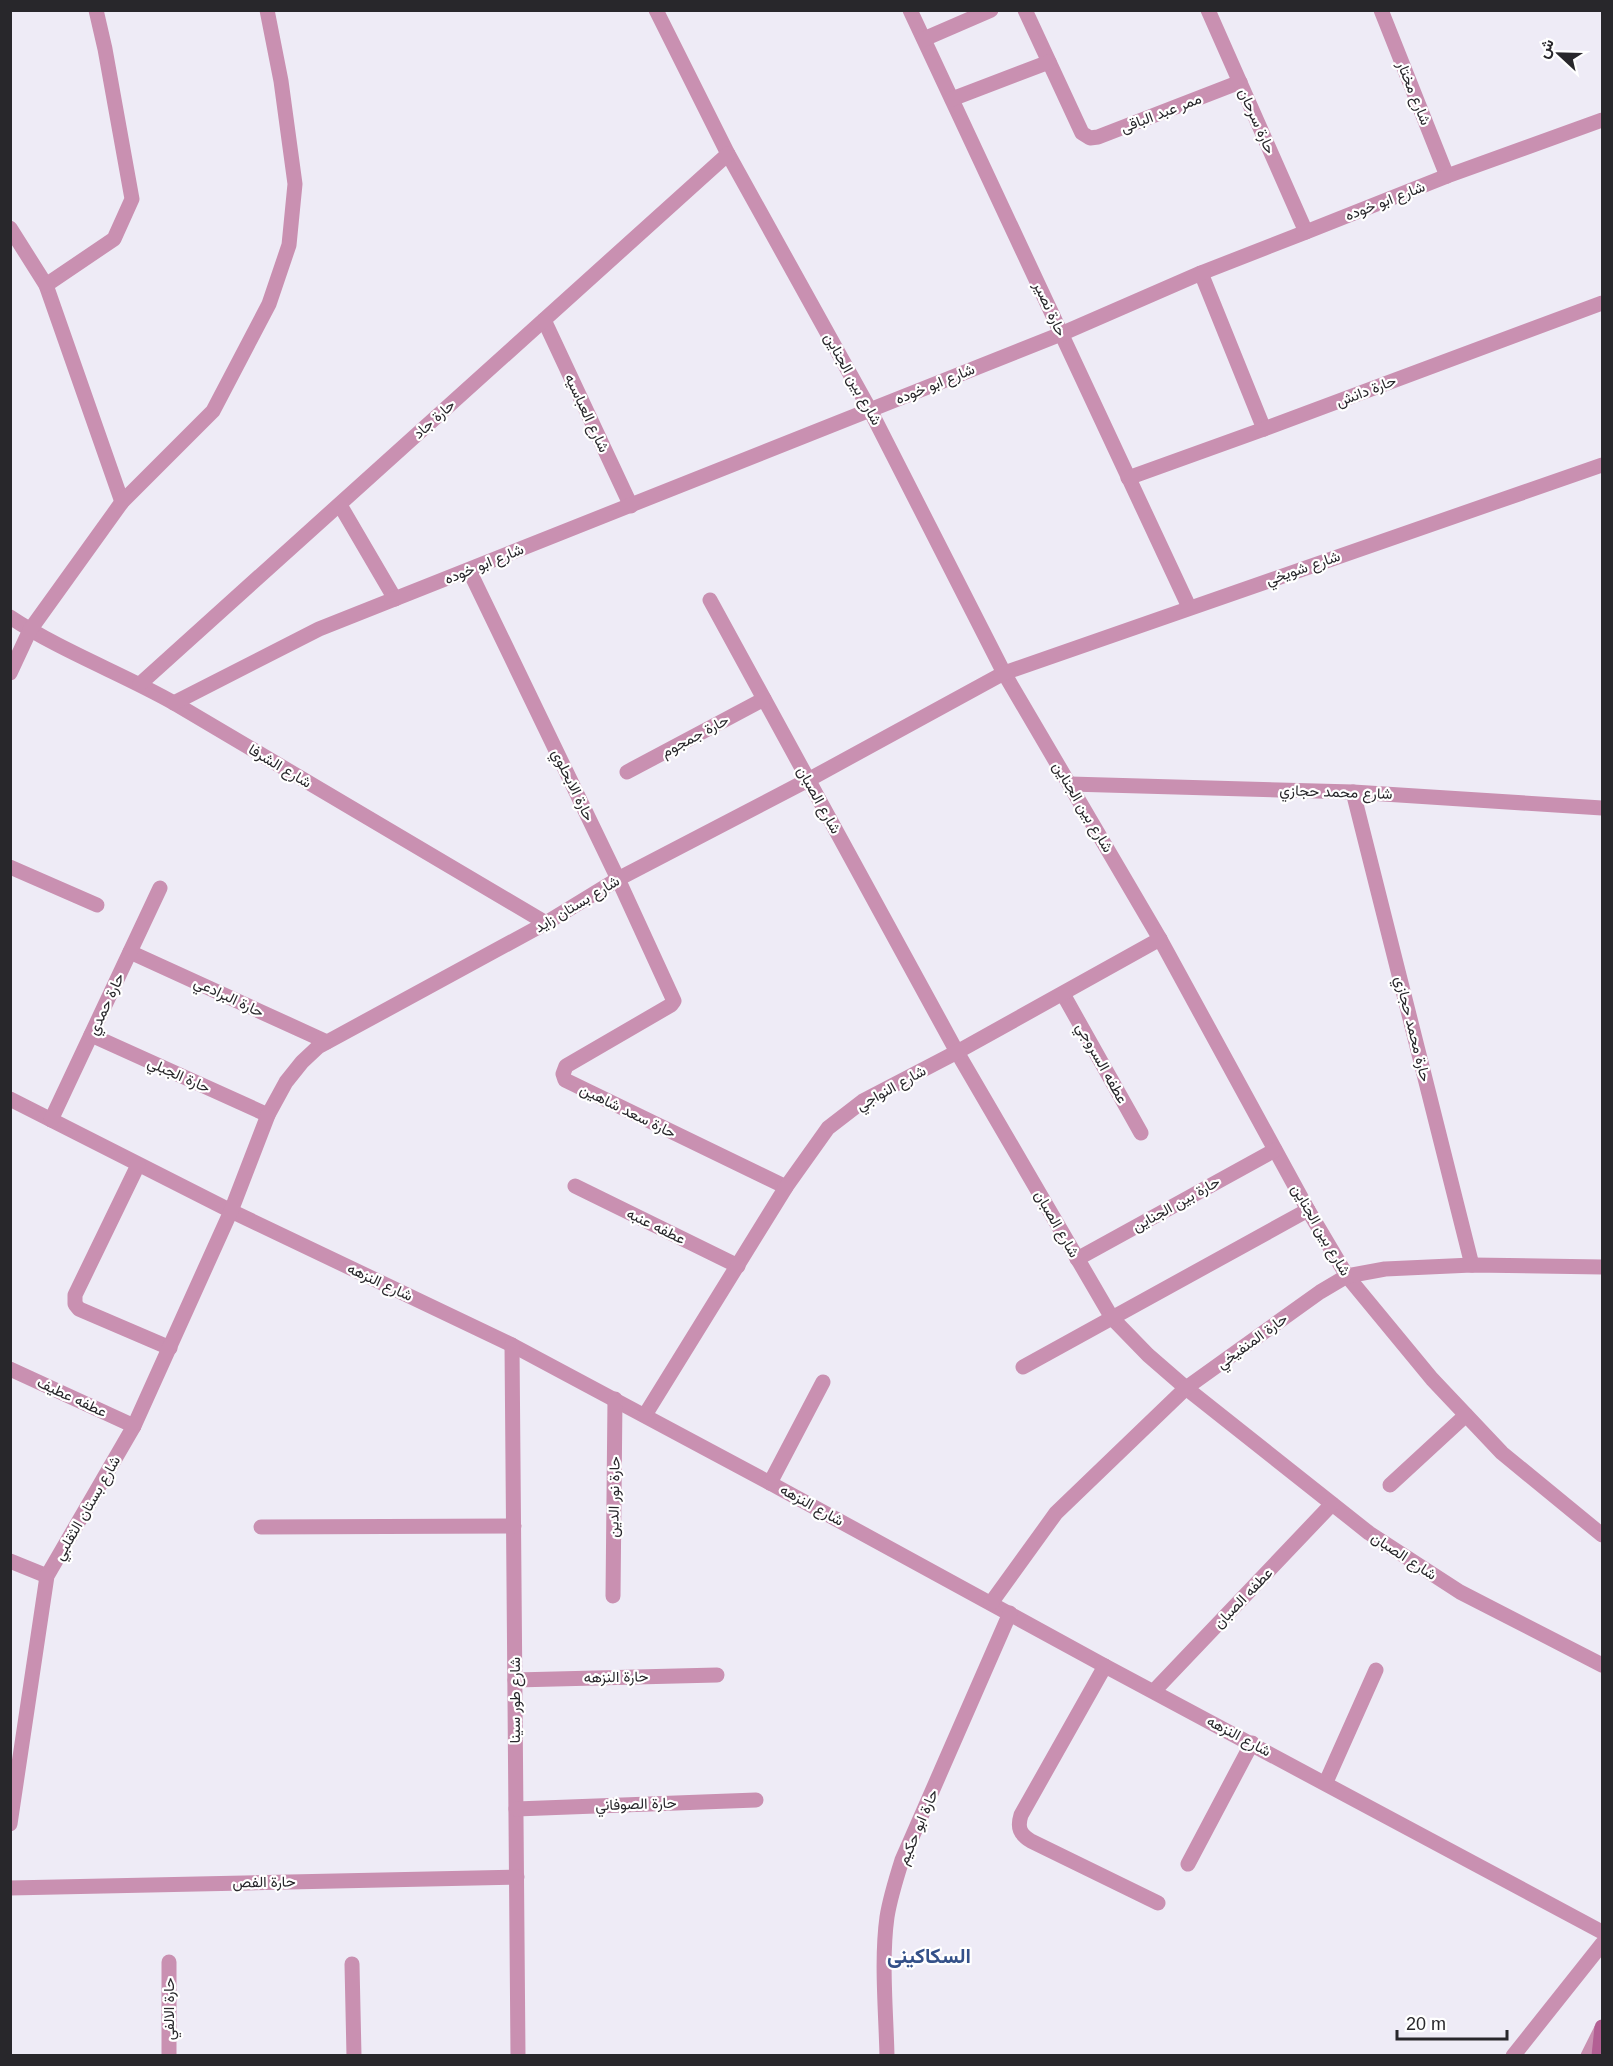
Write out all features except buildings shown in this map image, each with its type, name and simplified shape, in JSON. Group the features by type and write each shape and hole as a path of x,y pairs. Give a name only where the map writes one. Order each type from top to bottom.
{"main road":[{"path":"1599,2055 1602,2027"}],"street":[{"path":"46,285 114,239 132,200 96,10"},
{"path":"10,673 30,630 122,502 213,411 269,304 289,246 295,184 281,81 267,10"},
{"name":"شارع بين الجناين","path":"656,10 728,154 870,410 1004,673 1160,939 1308,1210 1347,1276 1432,1379 1502,1453 1602,1535"},
{"name":"حارة نصير","path":"910,10 1189,608"},
{"path":"924,39 991,10"},
{"path":"952,99 1049,62 1025,10"},
{"name":"حارة سرحان","path":"1208,10 1306,232"},
{"name":"شارع مختار","path":"1381,10 1447,176"},
{"name":"ممر عبد الباقى","path":"1049,62 1082,133 1090,138 1098,137 1240,82"},
{"name":"شارع ابو خوده","path":"174,703 319,629 1061,334 1201,273 1447,176 1602,120"},
{"name":"حارة جاد","path":"140,684 728,154"},
{"path":"10,228 46,285 122,502"},
{"path":"1201,273 1264,429"},
{"name":"حارة دانش","path":"1128,478 1602,303"},
{"name":"شارع العباسيه","path":"544,320 631,506"},
{"name":"شارع شويخي","path":"1004,673 1602,465"},
{"path":"340,505 395,599"},
{"name":"حارة الابحلوي","path":"469,570 618,879 674,1001"},
{"name":"شارع الصبان","path":"710,600 957,1052 1112,1318 1148,1355 1186,1388 1369,1533 1460,1592 1602,1665"},
{"name":"شارع الشرفا","path":"10,617 30,630 174,703 546,923"},
{"name":"شارع بستان زايد","path":"231,1211 268,1115 286,1082 318,1047 546,923 618,879 808,780 1004,673"},
{"name":"حارة جمجوم","path":"627,772 764,699"},
{"name":"شارع محمد حجازي","path":"1070,784 1353,792 1602,808"},
{"name":"حارة محمد حجازي","path":"1353,792 1472,1265"},
{"path":"10,867 97,905"},
{"name":"حارة حمدي","path":"51,1120 160,888"},
{"name":"شارع النواجي","path":"645,1415 786,1187 828,1128 863,1101 957,1052 1160,939"},
{"name":"حارة البرادعي","path":"130,952 327,1042"},
{"name":"عطفه السروجي","path":"1063,994 1141,1133"},
{"name":"حارة سعد شاهين","path":"674,1001 566,1066 563,1074 565,1080 786,1187"},
{"name":"حارة الجبلي","path":"91,1035 268,1115"},
{"name":"شارع النزهه","path":"10,1099 231,1211 512,1345 1602,1932"},
{"name":"حارة بين الجناين","path":"1077,1259 1275,1150"},
{"path":"138,1165 75,1295 75,1301 79,1309 170,1348"},
{"name":"عطفه عنبه","path":"575,1186 738,1266"},
{"path":"1023,1367 1308,1210"},
{"name":"شارع بستان الثقلبي","path":"10,1824 47,1576 134,1426 231,1211"},
{"name":"حارة المنفيخي","path":"991,1603 1056,1513 1186,1388 1320,1292 1347,1276 1385,1269 1472,1265 1602,1267"},
{"name":"شارع طور سينا","path":"512,1345 518,2055"},
{"name":"عطفه عطيف","path":"10,1369 134,1426"},
{"path":"770,1483 823,1382"},
{"name":"حارة نور الدين","path":"613,1596 615,1399"},
{"path":"1390,1485 1466,1415"},
{"name":"عطفه الصبان","path":"1154,1691 1332,1504"},
{"path":"261,1527 514,1526"},
{"path":"10,1561 47,1576"},
{"name":"حارة ابو حكيم","path":"887,2055 887,1918 893,1888 902,1860 1010,1613"},
{"path":"1105,1666 1021,1815 1018,1822 1019,1830 1031,1841 1158,1903"},
{"path":"1326,1782 1376,1670"},
{"name":"حارة النزهه","path":"515,1680 717,1675"},
{"path":"1188,1864 1252,1743"},
{"name":"حارة الصوفاني","path":"516,1809 756,1800"},
{"name":"حارة الفص","path":"10,1888 517,1877"},
{"path":"1513,2055 1602,1944"},
{"name":"حارة الالفي","path":"169,1962 169,2055"},
{"path":"352,1964 354,2055"},
{"path":"1588,2055 1602,2027"}],"district":[{"name":"السكاكينى","path":"929,1956"}]}
